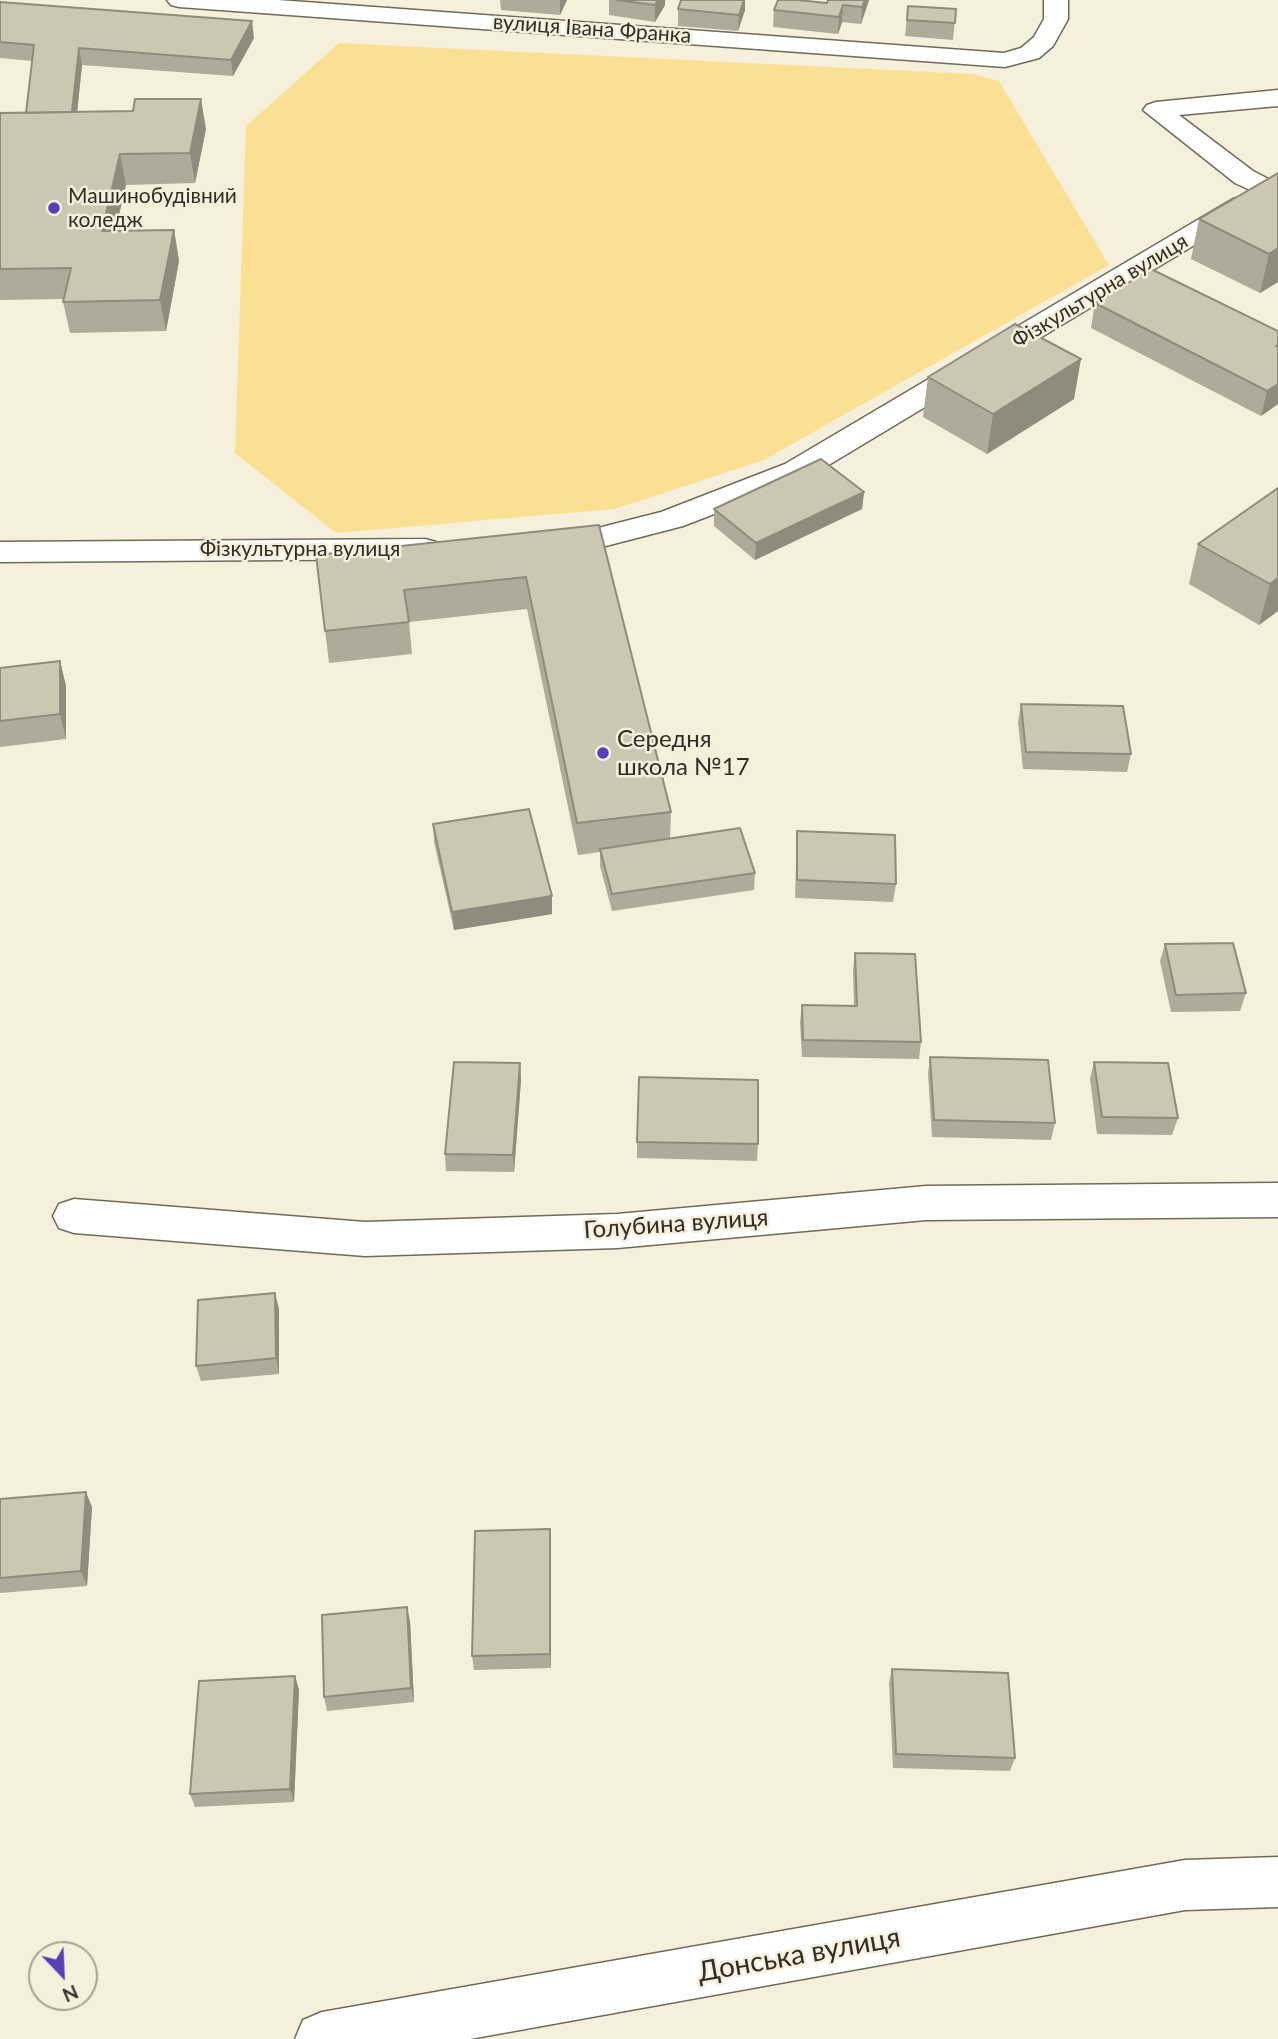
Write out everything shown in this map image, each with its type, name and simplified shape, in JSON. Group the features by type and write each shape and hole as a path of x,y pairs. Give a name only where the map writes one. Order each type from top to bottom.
{"street":[{"name":"вулиця Івана Франка","path":"179,0 1005,60 1030,52 1044,41 1056,19 1056,0"},
{"path":"1273,193 1244,177 1156,110 1278,98"},
{"name":"Фізкультурна вулиця","path":"520,548 598,538 672,519 796,471 1273,193"},
{"name":"Фізкультурна вулиця","path":"0,552 452,549"},
{"name":"Голубина вулиця","path":"74,1216 365,1239 617,1231 926,1203 1278,1200"},
{"name":"Донська вулиця","path":"321,2039 1185,1885 1278,1882"}],"shaded area":[{"path":"339,43 973,74 999,81 1109,265 764,460 615,509 336,533 235,453 246,126"}],"building":[{"path":"617,0 658,0 655,5"},
{"path":"681,0 744,0 739,15 678,9"},
{"path":"778,0 827,3 828,0 865,0 862,7 843,5 839,17 774,10"},
{"path":"0,2 252,21 231,60 79,48 72,112 26,113 34,45 0,42"},
{"path":"908,6 956,9 955,23 907,20"},
{"path":"135,99 201,99 190,153 120,154 102,231 174,230 160,300 63,302 71,268 0,269 0,113 133,111"},
{"path":"1278,173 1278,248 1269,254 1199,219"},
{"path":"1151,269 1278,331 1278,384 1267,391 1095,303"},
{"path":"1015,324 1081,359 993,414 928,377"},
{"path":"821,459 864,492 756,543 714,509"},
{"path":"1278,488 1278,578 1270,584 1198,544"},
{"name":"Середня школа №17","path":"599,525 671,812 577,823 526,577 404,590 409,622 325,631 316,555"},
{"path":"60,661 60,714 0,721 0,668"},
{"path":"1021,704 1123,706 1131,754 1026,752"},
{"path":"529,809 552,896 452,912 433,824"},
{"path":"740,828 755,873 612,894 600,849"},
{"path":"797,831 895,835 896,884 797,880"},
{"path":"1233,943 1246,993 1176,995 1165,944"},
{"path":"855,953 915,954 921,1042 803,1040 802,1005 857,1006"},
{"path":"930,1057 1048,1060 1055,1123 934,1120"},
{"path":"454,1062 520,1063 513,1155 445,1154"},
{"path":"1094,1062 1168,1063 1178,1118 1102,1117"},
{"path":"639,1077 758,1080 758,1144 637,1142"},
{"path":"275,1293 276,1358 196,1366 198,1300"},
{"path":"86,1492 81,1571 0,1578 0,1499"},
{"path":"550,1529 550,1654 472,1656 475,1531"},
{"path":"407,1607 411,1688 324,1697 322,1615"},
{"path":"892,1669 1008,1673 1015,1758 896,1754"},
{"path":"295,1676 290,1789 190,1794 199,1681"}],"place":[{"name":"Машинобудівний коледж","path":"54,208"},
{"name":"Середня школа №17","path":"603,753"}]}
